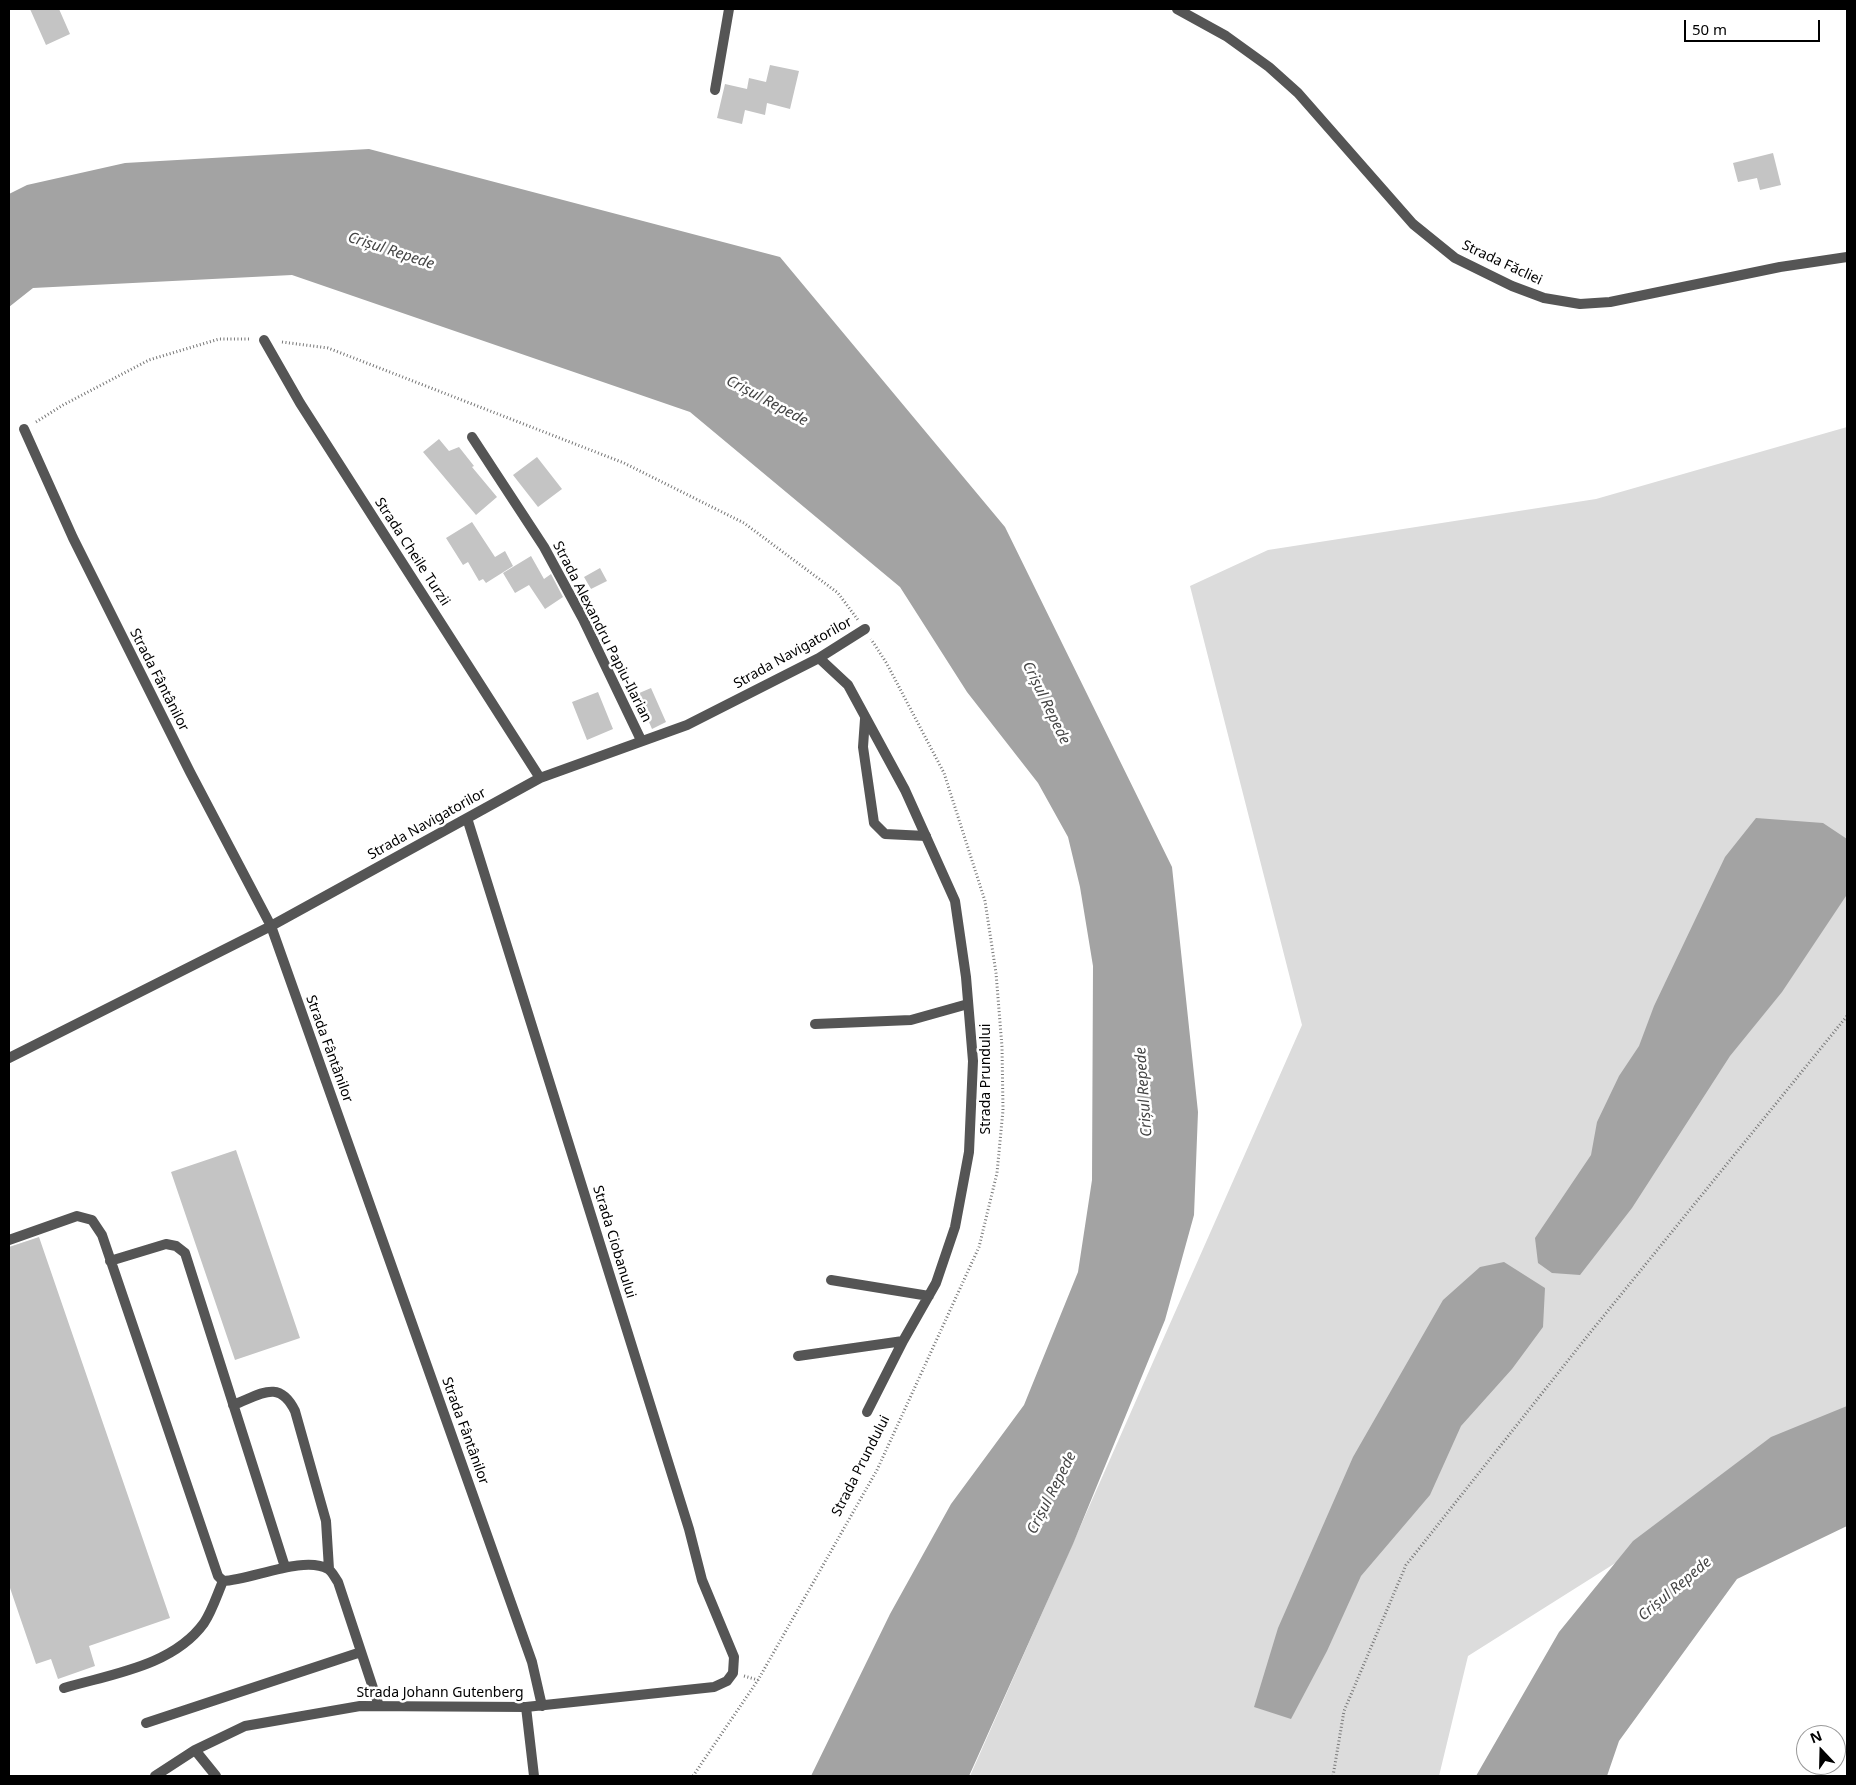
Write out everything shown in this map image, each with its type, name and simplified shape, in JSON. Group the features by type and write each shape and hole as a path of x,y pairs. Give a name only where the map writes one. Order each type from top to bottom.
{"street":[{"path":"715,90 729,9"},
{"name":"Strada Făcliei","path":"1177,9 1226,36 1269,67 1290,86 1420,230 1455,258 1512,286 1544,298 1580,304 1610,302 1780,268 1847,257"},
{"name":"Strada Cheile Turzii","path":"264,340 305,411 540,778"},
{"name":"Strada Fântânilor","path":"24,429 77,547 194,781 271,926 532,1662 542,1706"},
{"name":"Strada Alexandru Papiu-Ilarian","path":"472,437 544,547 583,619 641,740"},
{"name":"Strada Navigatorilor","path":"9,1058 271,926 540,778 687,725 819,658 865,629"},
{"name":"Strada Prundului","path":"819,658 848,685 865,719 906,790 955,900 973,1060 969,1152 955,1227 936,1283 903,1341 867,1412"},
{"path":"865,719 863,747 874,823 885,834 926,836"},
{"name":"Strada Ciobanului","path":"467,818 689,1530 702,1580 734,1657 733,1673"},
{"path":"816,1024 911,1020 968,1004"},
{"path":"9,1240 77,1216 92,1220 102,1235 218,1576 223,1581 236,1581 285,1567 313,1565 329,1569"},
{"path":"110,1261 166,1244 176,1246 185,1253 285,1567"},
{"path":"831,1280 929,1296"},
{"path":"798,1356 903,1341"},
{"path":"233,1405 266,1392 280,1392 289,1397 295,1411 326,1521 329,1569 338,1582 379,1706"},
{"path":"64,1688 148,1663 182,1646 204,1622 223,1581"},
{"path":"146,1723 361,1652"},
{"name":"Strada Johann Gutenberg","path":"155,1776 195,1750 246,1726 360,1706 542,1706 714,1687 727,1681 733,1673"},
{"path":"526,1707 534,1776"},
{"path":"195,1750 216,1776"}],"path":[{"name":"Strada Prundului","path":"693,1776 758,1680 877,1470 980,1247 997,1173 1003,1110 1002,1047 996,973 985,901 944,773 887,664 865,629"},
{"path":"1333,1776 1344,1711 1406,1565 1585,1339 1847,1016"}],"shaded area":[{"path":"1847,427 1847,1417 1468,1656 1439,1776 970,1776 1302,1025 1190,586 1268,550 1596,499"}],"water":[{"name":"Crișul Repede","path":"369,149 780,257 1005,527 1172,867 1198,1112 1194,1215 1165,1320 1073,1544 969,1776 811,1776 890,1614 951,1504 1024,1405 1078,1272 1092,1180 1093,966 1080,887 1068,837 1038,783 967,692 900,587 690,412 292,275 33,288 9,307 9,194 27,185 125,163"},
{"path":"1756,818 1823,823 1847,839 1846,896 1782,992 1730,1056 1632,1208 1580,1275 1552,1273 1538,1263 1535,1238 1591,1155 1597,1122 1619,1076 1639,1046 1654,1006 1725,857"},
{"path":"1504,1262 1545,1288 1543,1327 1512,1369 1461,1426 1430,1495 1361,1576 1327,1651 1291,1719 1254,1707 1278,1628 1353,1457 1443,1300 1480,1267"},
{"name":"Crișul Repede","path":"1847,1406 1847,1526 1737,1579 1619,1741 1607,1776 1476,1776 1559,1632 1633,1541 1771,1437"}],"building":[{"path":"30,9 59,9 70,34 46,45"},
{"path":"770,65 799,71 790,109 767,103 765,115 745,110 742,124 717,118 725,84 747,89 749,78 766,82"},
{"path":"1773,153 1781,185 1760,190 1757,178 1738,182 1733,163"},
{"path":"439,439 449,451 459,447 474,466 472,467 497,497 476,515 423,452"},
{"path":"537,457 562,489 538,507 513,475"},
{"path":"472,522 495,557 505,551 513,566 486,583 483,579 479,581 468,562 463,565 446,538"},
{"path":"531,556 544,579 551,574 563,597 545,609 529,585 515,593 503,573"},
{"path":"600,568 607,581 591,589 584,577"},
{"path":"651,688 666,722 652,729 637,694"},
{"path":"598,692 613,729 587,740 572,702"},
{"path":"236,1150 300,1338 235,1360 171,1172"},
{"path":"39,1237 170,1618 89,1646 95,1666 58,1679 51,1659 36,1664 9,1585 9,1247"}]}
